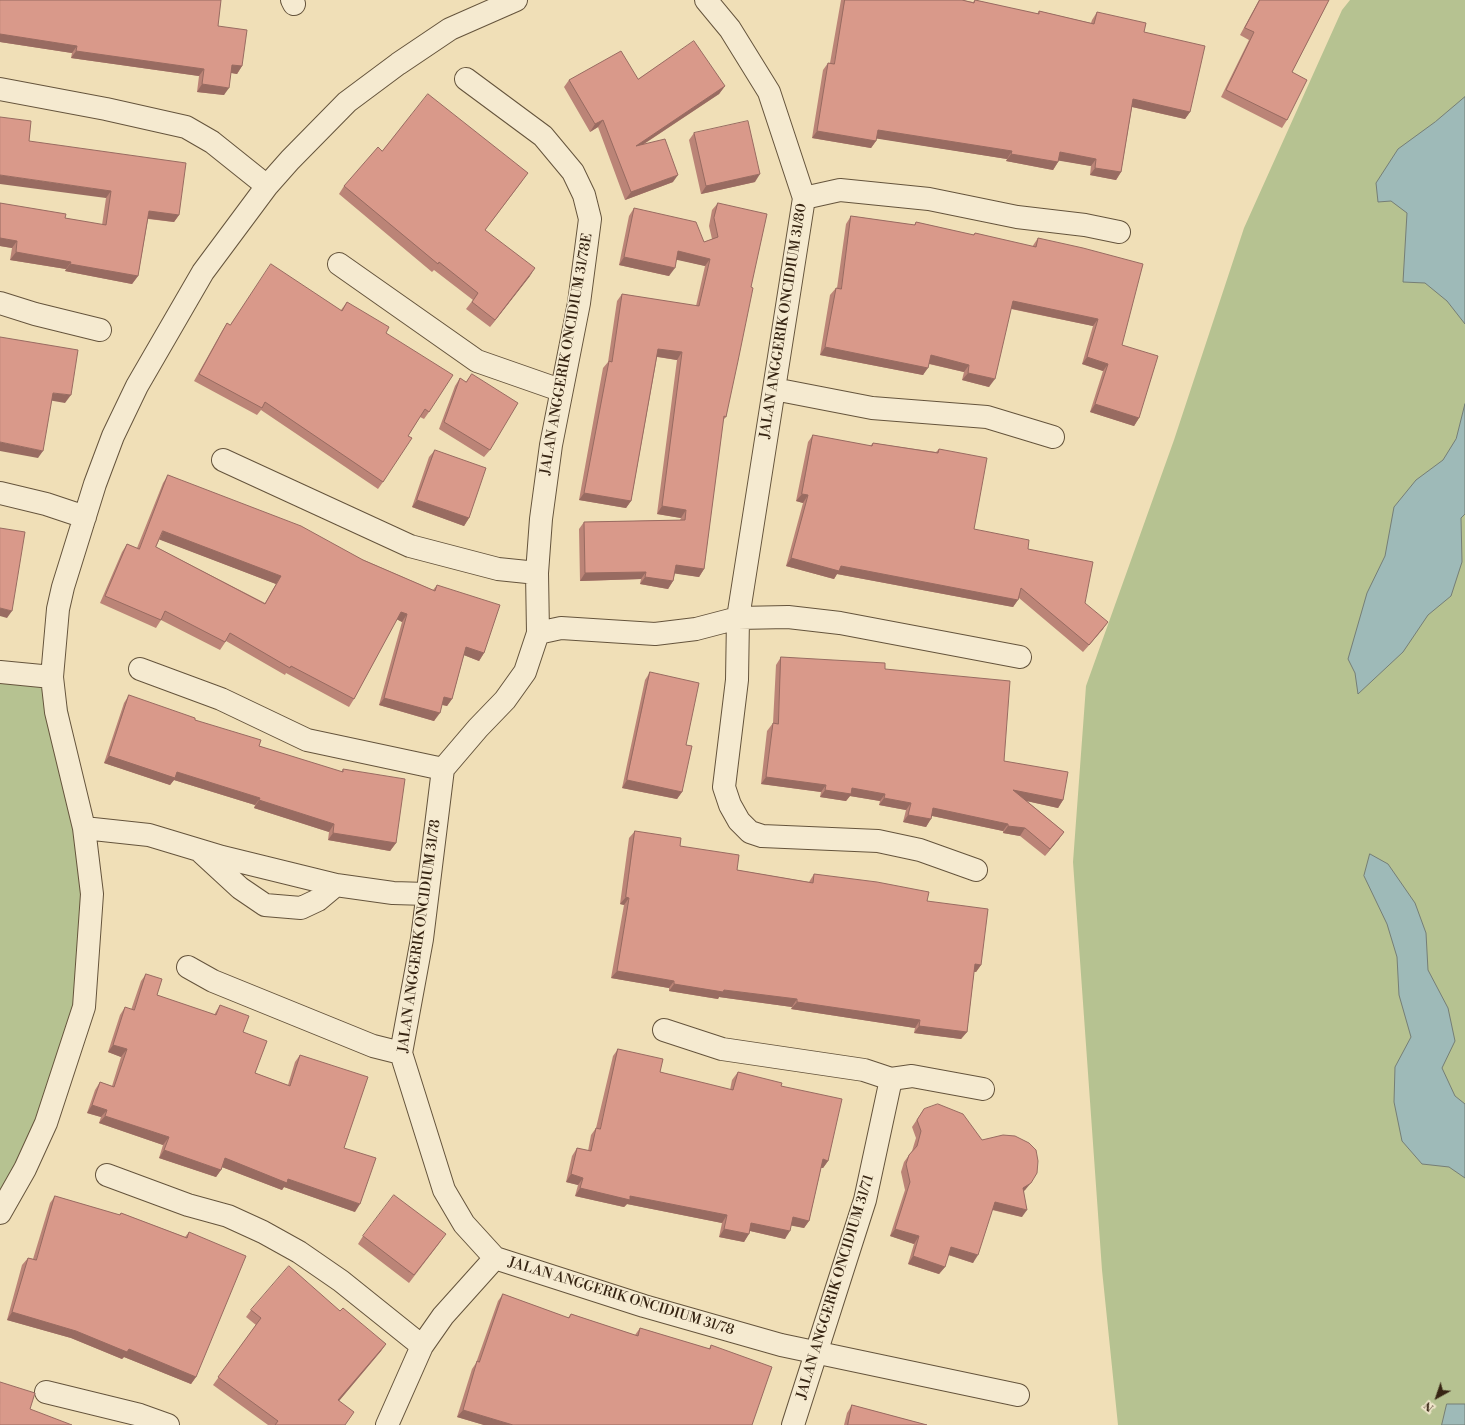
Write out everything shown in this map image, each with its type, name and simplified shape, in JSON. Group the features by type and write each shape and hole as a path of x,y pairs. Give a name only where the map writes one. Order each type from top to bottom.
{"street":[{"path":"0,1213 25,1169 46,1122 84,1007 92,894 84,828 56,712 52,677 58,609 85,517 113,436 137,386 203,272 267,186 295,155 353,98 398,64 450,29 516,0"},
{"name":"JALAN ANGGERIK ONCIDIUM 31/80","path":"706,0 730,29 769,92 804,198 738,618 737,680 724,787 730,805 739,821 750,832 762,836 878,841 920,850 976,870"},
{"name":"JALAN ANGGERIK ONCIDIUM 31/78E","path":"466,79 543,136 573,172 584,195 590,219 579,304 560,390 541,519 537,573 538,633"},
{"path":"0,89 106,108 186,127 212,142 267,186"},
{"path":"804,198 840,190 929,199 1017,217 1085,225 1119,232"},
{"path":"339,264 477,361 560,390"},
{"path":"0,304 100,330"},
{"path":"774,389 872,408 987,417 1052,437"},
{"path":"224,460 410,546 498,569 537,573"},
{"path":"0,493 46,504 85,517"},
{"path":"140,669 221,699 308,740 443,769 478,728 505,700 525,672 538,633 560,628 655,634 696,628 738,618 788,617 840,623 1020,657"},
{"path":"0,672 52,677"},
{"name":"JALAN ANGGERIK ONCIDIUM 31/78","path":"443,769 422,938 401,1053 444,1190 464,1224 495,1258 644,1306 781,1345 1018,1395"},
{"path":"84,828 149,835 297,877 336,885 393,893 427,894"},
{"path":"200,850 240,888 265,905 301,908 318,900 336,885"},
{"path":"188,967 213,982 373,1046 401,1053"},
{"path":"664,1030 722,1049 864,1070 891,1079 912,1076 983,1089"},
{"name":"JALAN ANGGERIK ONCIDIUM 31/71","path":"793,1425 865,1200 891,1079"},
{"path":"107,1175 188,1205 228,1216 263,1232 299,1252 341,1281 422,1346"},
{"path":"387,1425 422,1346 443,1316 495,1258"},
{"path":"46,1392 140,1415 168,1425"}],"green space":[{"path":"1350,0 1465,0 1465,1425 1118,1425 1102,1270 1073,862 1086,686 1174,440 1244,228 1342,10"},
{"path":"0,678 64,689 85,802 83,1007 0,1221"}],"water":[{"path":"1465,97 1465,324 1447,301 1425,283 1403,282 1407,213 1391,201 1378,202 1376,183 1398,149 1435,122"},
{"path":"1465,404 1465,514 1461,518 1462,562 1451,596 1428,615 1403,652 1358,694 1355,673 1348,659 1367,593 1385,556 1394,507 1416,480 1443,460 1456,439"},
{"path":"1370,854 1388,864 1415,903 1426,933 1428,970 1448,1008 1455,1041 1442,1068 1455,1096 1465,1104 1465,1178 1449,1167 1422,1164 1402,1141 1394,1102 1395,1067 1411,1037 1399,995 1397,957 1387,924 1364,876"},
{"path":"1447,1404 1465,1404 1465,1425 1442,1425"}],"building":[{"path":"0,0 221,0 218,26 247,30 242,66 232,65 229,88 202,84 204,69 76,51 77,46 0,34"},
{"path":"845,0 962,0 974,3 975,0 1039,14 1039,11 1094,24 1097,12 1146,23 1144,32 1205,46 1190,112 1133,99 1121,172 1095,168 1096,159 1060,152 1058,162 1011,154 1012,151 878,130 876,141 817,131 828,63 834,64"},
{"path":"1260,0 1329,0 1292,72 1307,80 1287,120 1226,90 1254,32 1245,28"},
{"path":"694,41 725,86 636,146 665,139 678,175 631,192 603,120 595,124 569,80 621,51 638,79"},
{"path":"428,94 528,173 485,230 535,268 495,320 472,302 478,293 439,262 438,264 344,186 378,147 382,151"},
{"path":"0,117 31,121 29,141 186,163 179,215 149,211 138,276 70,264 71,262 16,252 17,241 0,238 0,203 66,214 65,218 106,225 111,191 0,175"},
{"path":"748,121 760,174 706,186 694,133"},
{"path":"718,203 767,214 751,287 753,288 738,361 726,417 724,416 704,569 676,565 673,581 645,577 646,572 585,573 584,522 685,520 686,510 662,506 682,352 658,349 631,501 584,493 609,361 612,362 622,294 699,306 710,259 678,251 675,268 624,257 634,208 696,222 704,242 718,237 714,218"},
{"path":"851,216 915,225 916,222 974,235 975,233 1036,247 1038,238 1143,264 1122,345 1158,356 1139,418 1095,404 1108,364 1087,357 1098,319 1013,301 995,379 968,373 969,365 931,355 928,368 825,347 836,288 841,289"},
{"path":"271,264 342,311 347,302 389,327 386,333 453,375 429,412 425,409 408,436 412,438 383,482 265,402 262,408 199,374 227,323 230,325"},
{"path":"0,337 78,350 71,395 53,393 43,451 0,442"},
{"path":"472,374 518,403 490,450 444,422 460,378 466,382"},
{"path":"813,435 872,446 873,443 938,453 939,449 987,458 974,529 1029,540 1028,549 1093,562 1085,603 1108,622 1089,645 1021,588 1018,600 841,566 839,571 791,558 808,495 802,494"},
{"path":"435,450 486,468 469,518 417,500"},
{"path":"168,475 301,526 363,560 435,591 437,585 500,605 484,653 466,647 452,699 444,697 440,713 384,698 407,614 401,612 354,699 291,666 290,668 230,633 225,642 165,611 161,620 105,596 127,544 139,549","holes":["163,531 281,576 265,604 156,547"]},
{"path":"0,528 25,532 12,611 0,608"},
{"path":"781,657 885,663 885,669 1010,681 1004,761 1068,772 1063,800 1013,790 1064,832 1050,849 1025,828 1008,826 1008,824 933,808 931,819 908,815 911,803 884,798 885,794 852,788 851,794 825,790 826,785 766,777 773,723 778,724"},
{"path":"650,672 699,683 686,745 692,746 682,792 627,780"},
{"path":"129,695 195,718 195,720 261,740 259,746 343,772 343,769 405,779 396,843 333,833 334,824 259,800 260,798 177,772 175,778 109,756"},
{"path":"635,831 681,838 680,846 739,855 737,870 813,883 814,874 877,882 929,892 927,901 988,909 981,965 975,964 967,1032 919,1026 920,1020 797,1002 797,999 724,990 723,992 674,984 674,981 617,971 629,898 626,897"},
{"path":"146,974 162,979 157,995 216,1015 220,1005 249,1016 243,1032 267,1041 255,1073 290,1086 300,1055 368,1077 344,1148 376,1158 360,1204 288,1179 287,1183 225,1158 221,1170 164,1150 169,1137 105,1116 107,1110 92,1105 100,1082 114,1087 127,1049 113,1045 125,1007 134,1010"},
{"path":"618,1049 663,1059 660,1072 733,1090 738,1072 782,1083 781,1086 842,1099 828,1161 823,1159 809,1221 793,1217 790,1231 751,1223 749,1234 724,1229 727,1215 630,1196 630,1200 580,1188 583,1178 571,1174 577,1148 591,1151 596,1128 600,1129"},
{"path":"938,1104 963,1114 982,1140 1003,1135 1015,1136 1029,1143 1036,1150 1038,1161 1037,1173 1031,1183 1023,1188 1027,1210 995,1202 978,1255 951,1247 945,1267 913,1256 919,1236 895,1229 910,1182 906,1164 909,1155 917,1146 921,1131 917,1120 924,1109"},
{"path":"394,1195 446,1234 414,1275 363,1236"},
{"path":"55,1196 120,1215 121,1213 187,1238 189,1232 246,1256 196,1377 129,1349 127,1352 76,1331 12,1312 28,1258 36,1260"},
{"path":"289,1266 340,1311 343,1308 386,1344 338,1400 354,1412 345,1425 275,1425 278,1421 218,1377 261,1318 251,1310"},
{"path":"503,1294 569,1318 571,1314 638,1336 640,1328 710,1349 711,1345 772,1367 752,1425 513,1425 463,1410 477,1361 479,1362"},
{"path":"0,1382 35,1393 30,1409 72,1425 0,1425"},
{"path":"852,1405 927,1425 848,1425"}]}
